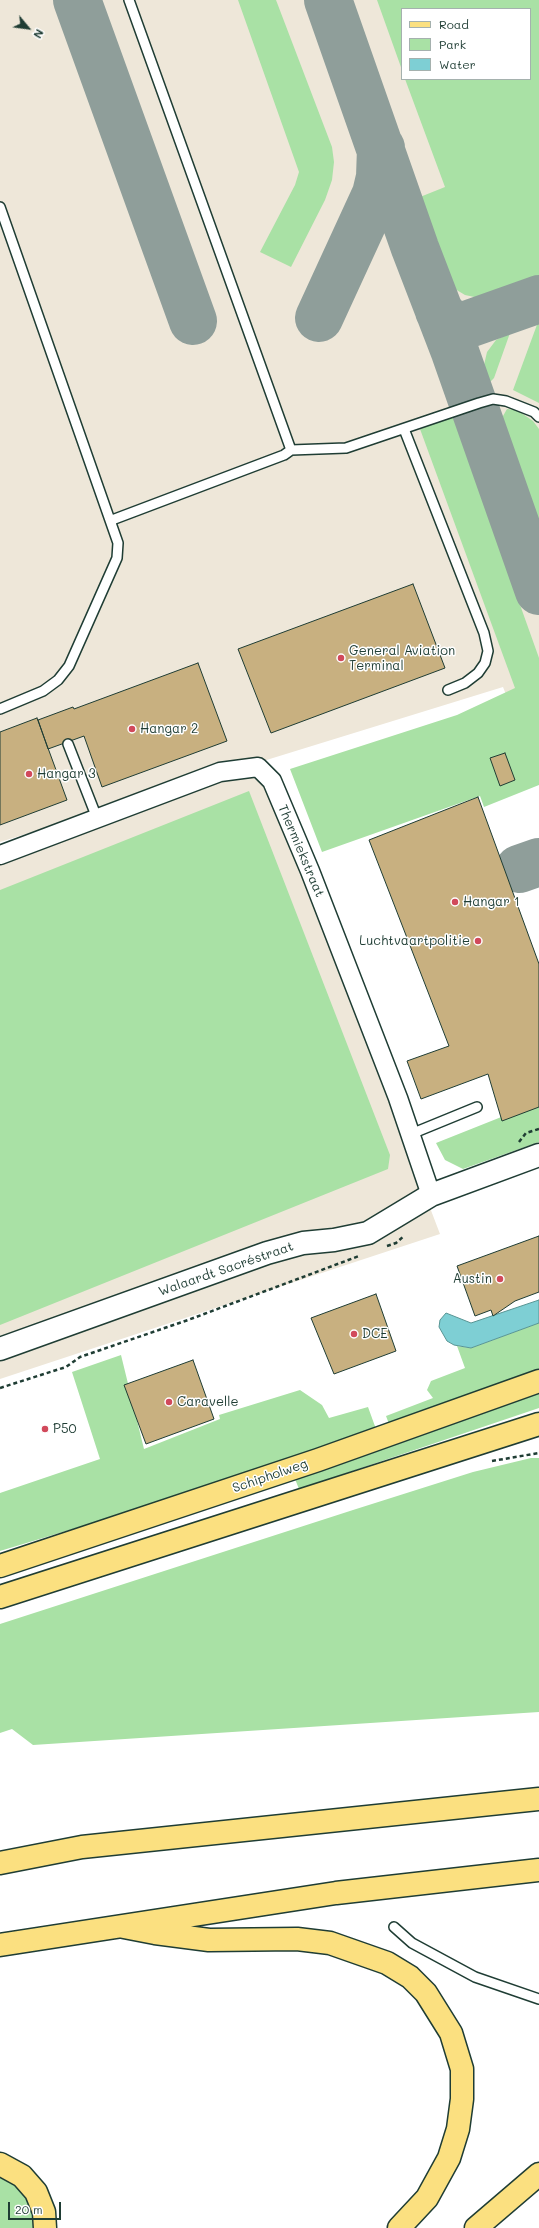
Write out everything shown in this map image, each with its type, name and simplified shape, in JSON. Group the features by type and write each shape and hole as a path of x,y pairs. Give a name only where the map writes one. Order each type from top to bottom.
{"main road":[{"name":"Schipholweg","path":"0,1566 318,1460 539,1381"},
{"path":"0,1597 539,1424"},
{"path":"0,1863 82,1847 539,1799"},
{"path":"0,1945 336,1893 539,1870"},
{"path":"124,1927 155,1934 209,1940 297,1939 330,1943 387,1962 410,1977 426,1993 451,2033 462,2069 462,2099 458,2129 449,2158 426,2198 399,2228"},
{"path":"0,2164 22,2176 36,2192 44,2212 45,2228"},
{"path":"476,2228 539,2174"}],"street":[{"name":"Thermiekstraat","path":"0,855 220,772 258,767 272,782 310,871 410,1134 431,1195"},
{"name":"Walaardt Sacréstraat","path":"0,1349 267,1253 303,1243 334,1240 368,1233 431,1195 539,1155"}],"lane":[{"path":"129,0 292,450"},
{"path":"0,207 112,520 118,543 117,558 69,666 58,680 43,691 0,709"},
{"path":"112,520 292,450 346,448 493,399 521,406 534,412 539,417"},
{"path":"404,429 484,633 488,651 485,663 478,673 465,683 448,690"},
{"path":"68,744 98,818"},
{"path":"410,1134 477,1107"},
{"path":"394,1927 412,1943 475,1977 539,1999"}],"path":[{"path":"382,1248 396,1243 408,1233"},
{"path":"0,1388 66,1367 80,1357 188,1320 367,1254"}],"shaded area":[{"path":"0,0 539,0 539,778 503,687 260,762 440,1234 0,1379 0,853 251,765 0,842"}],"green space":[{"path":"238,0 276,0 332,147 334,162 332,180 325,200 291,267 260,252 295,185 299,172"},
{"path":"377,0 539,0 539,278 492,295 479,298 465,295 455,289 446,270 420,197 445,187 405,80 531,80 531,8 401,8 401,67"},
{"path":"539,322 539,403 513,390"},
{"path":"510,333 494,378 489,383 484,365 487,352 496,340"},
{"path":"507,409 517,410 533,421 539,429 539,524 503,424 503,416"},
{"path":"453,417 539,658 539,785 484,807 480,796 322,852 290,769 457,715 515,688 420,429"},
{"path":"249,791 390,1155 388,1169 0,1325 0,890"},
{"path":"539,1102 539,1142 463,1169 445,1160 436,1143"},
{"path":"539,1323 539,1369 389,1424 386,1416 433,1398 427,1390 431,1381 465,1368 457,1346 471,1348"},
{"path":"121,1355 144,1449 220,1419 219,1415 300,1390 322,1405 329,1418 368,1407 376,1429 241,1478 0,1551 0,1493 100,1459 72,1372"},
{"path":"539,1392 539,1408 299,1489 295,1479"},
{"path":"531,1458 539,1458 539,1712 33,1745 12,1729 0,1733 0,1624 473,1472"},
{"path":"0,2176 16,2185 27,2197 34,2212 35,2228 0,2228"}],"water":[{"path":"539,1300 539,1323 471,1348 454,1345 447,1341 439,1327 440,1320 446,1313 471,1323"}],"building":[{"name":"General Aviation Terminal","path":"413,584 445,668 271,733 238,649"},
{"name":"Hangar 2","path":"198,663 227,741 102,787 84,736 48,749 38,720 73,707 74,709"},
{"name":"Hangar 3","path":"37,718 67,800 0,825 0,732"},
{"path":"505,753 515,780 500,786 490,758"},
{"name":"Hangar 1","path":"478,797 539,964 539,1107 502,1121 488,1074 421,1099 407,1061 449,1046 369,840"},
{"name":"Austin","path":"539,1236 539,1292 515,1301 493,1316 491,1310 475,1316 457,1266"},
{"name":"DCE","path":"376,1294 396,1351 334,1374 311,1318"},
{"name":"Caravelle","path":"193,1360 214,1419 146,1444 124,1385"}],"taxiway":[{"path":"77,0 193,321"},
{"path":"328,0 415,248 455,352 539,591"},
{"path":"319,318 376,194 380,177 381,148"},
{"path":"439,311 448,322 463,326 539,299"},
{"path":"519,869 539,862"}],"place":[{"name":"General Aviation Terminal","path":"341,658"},
{"name":"Hangar 2","path":"132,729"},
{"name":"Hangar 3","path":"29,774"},
{"name":"Hangar 1","path":"455,902"},
{"name":"Luchtvaartpolitie","path":"478,941"},
{"name":"Austin","path":"500,1279"},
{"name":"DCE","path":"354,1334"},
{"name":"Caravelle","path":"169,1402"},
{"name":"P50","path":"45,1429"}]}
